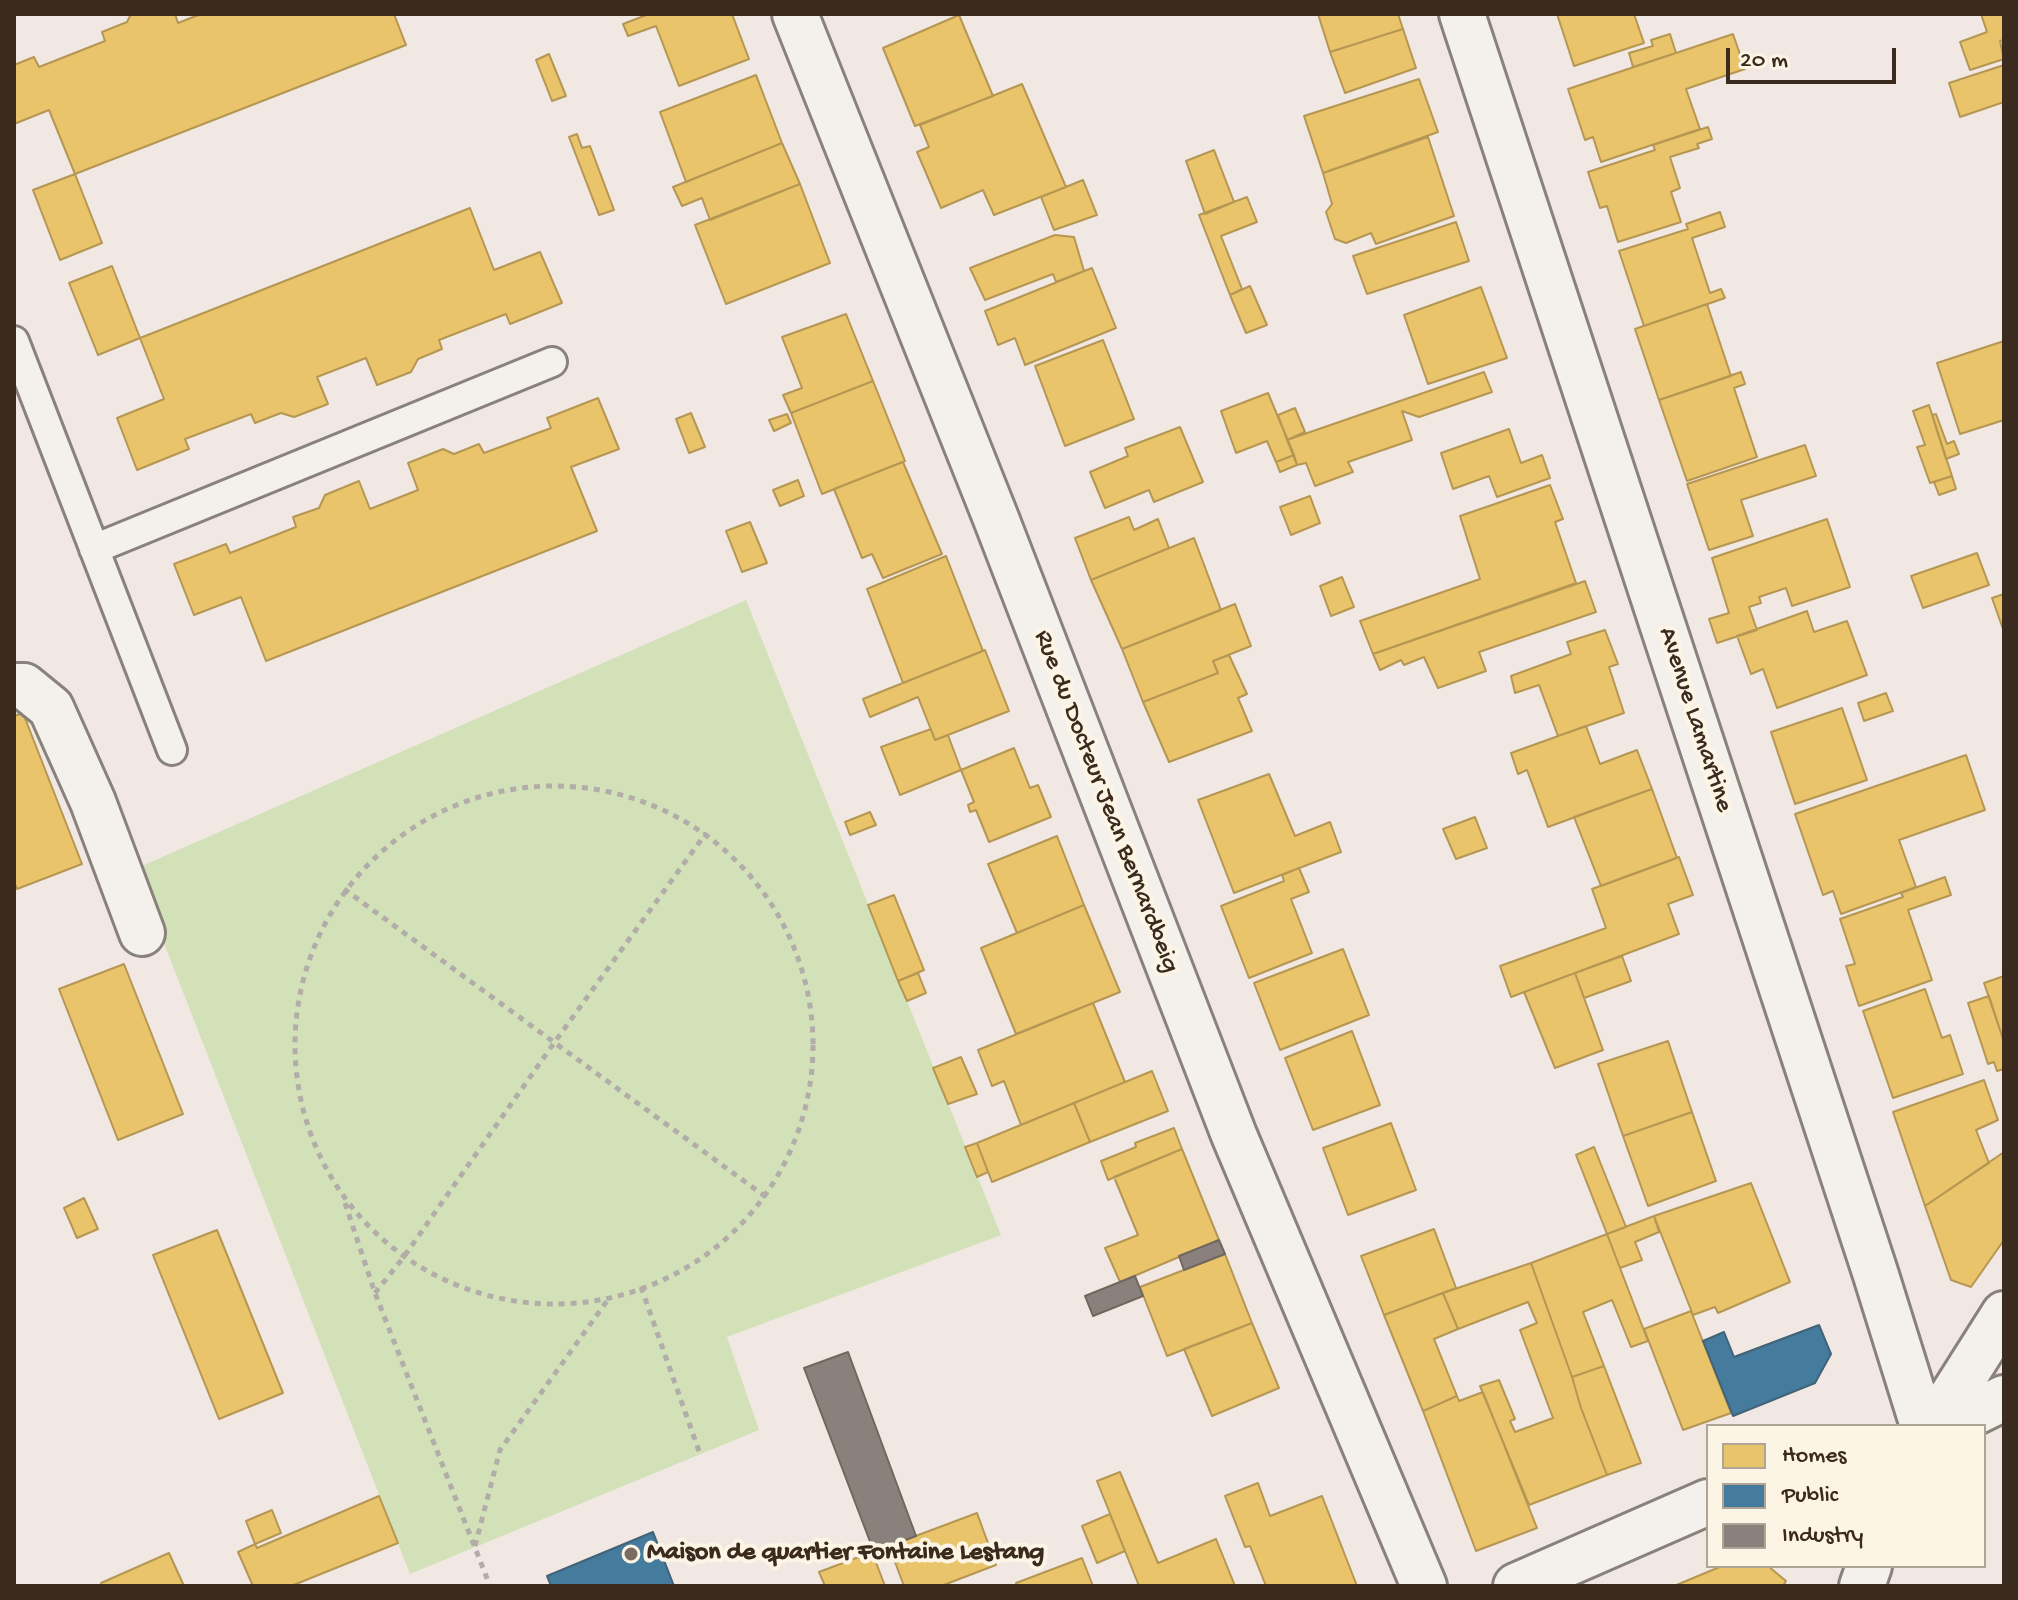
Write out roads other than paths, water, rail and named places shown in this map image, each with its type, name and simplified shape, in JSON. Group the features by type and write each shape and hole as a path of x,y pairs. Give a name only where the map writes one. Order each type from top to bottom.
{"street":[{"name":"Rue du Docteur Jean Bernardbeig","path":"795,14 1001,531 1234,1135 1424,1586"},
{"name":"Avenue Lamartine","path":"1462,14 1891,1318 1922,1424"},
{"path":"14,686 24,686 51,708 93,802 142,933"},
{"path":"1934,1424 2004,1314"},
{"path":"1951,1424 2004,1398"},
{"path":"1516,1586 1706,1503"}],"lane":[{"path":"14,341 172,750"},
{"path":"94,549 552,362"}],"place":[{"name":"Maison de quartier Fontaine Lestang","path":"631,1554"}]}
